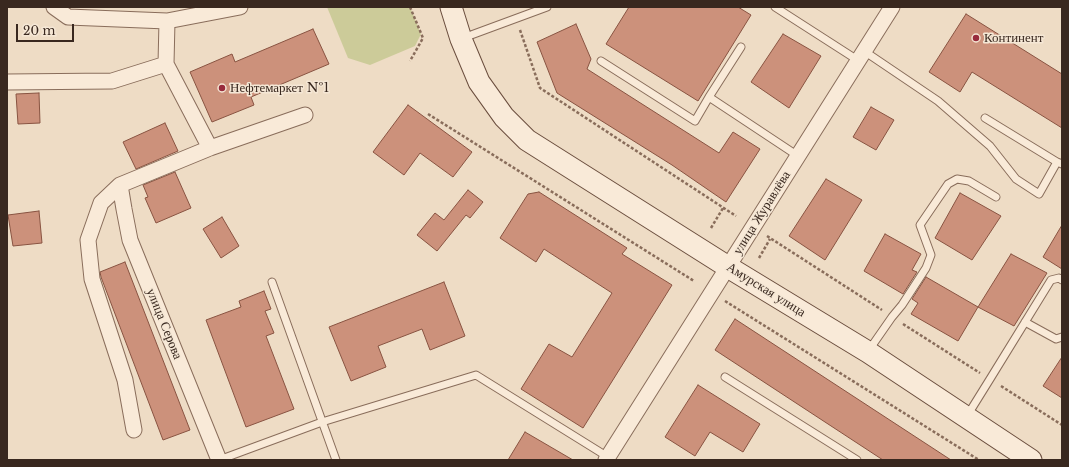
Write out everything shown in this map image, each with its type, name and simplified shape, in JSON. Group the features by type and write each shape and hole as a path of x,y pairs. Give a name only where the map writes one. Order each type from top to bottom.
{"main road":[{"name":"Амурская улица","path":"450,7 461,39 479,82 504,117 527,140 728,267 868,352 1022,456"}],"street":[{"path":"54,7 68,17 167,21 240,7"},
{"name":"улица Журавлёва","path":"607,458 892,7"},
{"path":"167,21 166,64 210,148"},
{"path":"7,82 112,80 166,64"},
{"path":"134,430 126,380 92,279 88,240 101,203 120,185 210,148 305,115"},
{"name":"улица Серова","path":"120,185 130,240 219,460"}],"lane":[{"path":"461,39 547,7"},
{"path":"775,7 938,101 990,146 1016,179 1040,194 1060,163 985,118"},
{"path":"600,61 695,121 741,47"},
{"path":"709,97 798,156"},
{"path":"868,352 902,305 926,268 931,255 920,225 948,184 957,179 969,181 996,197"},
{"path":"966,417 1051,280 1058,278 1062,280"},
{"path":"272,282 336,460"},
{"path":"1025,322 1056,339 1062,337"},
{"path":"219,460 322,422 476,375 607,458"},
{"path":"725,377 857,460"}],"path":[{"path":"410,7 423,38 410,61"},
{"path":"516,18 540,88 736,216"},
{"path":"428,114 694,281"},
{"path":"711,228 723,208"},
{"path":"765,235 1062,426"},
{"path":"759,258 770,239"},
{"path":"724,300 979,460"}],"shaded area":[{"path":"327,7 410,7 421,34 415,46 370,65 348,58"}],"building":[{"path":"629,7 738,7 751,15 698,101 606,44"},
{"path":"966,14 1062,74 1062,128 972,72 960,92 929,72"},
{"path":"576,24 591,59 587,69 719,153 733,132 760,149 726,202 672,165 557,93 537,42"},
{"path":"313,29 329,64 251,97 254,105 212,122 190,72 232,54 235,62"},
{"path":"783,34 821,56 789,108 751,82"},
{"path":"39,93 40,123 18,124 16,94"},
{"path":"408,105 472,152 453,177 420,153 404,175 373,152"},
{"path":"871,107 894,120 876,150 853,137"},
{"path":"165,123 178,151 136,169 123,142"},
{"path":"175,172 191,208 156,223 145,198 148,197 143,185"},
{"path":"826,179 862,200 825,260 789,236"},
{"path":"468,190 483,202 470,218 466,215 437,251 417,235 435,213 444,220"},
{"path":"539,192 627,248 622,254 672,285 583,428 521,389 549,344 572,357 612,293 544,249 536,262 500,238 528,194"},
{"path":"960,193 1001,216 972,260 935,238"},
{"path":"39,211 42,243 13,246 8,215"},
{"path":"222,217 239,246 221,258 203,229"},
{"path":"1062,225 1062,269 1043,257"},
{"path":"885,234 921,254 912,270 917,272 903,294 864,271"},
{"path":"1011,254 1047,273 1014,326 978,307"},
{"path":"125,262 190,430 163,440 101,277 100,272"},
{"path":"926,277 978,307 958,341 911,314 918,303 912,299"},
{"path":"444,282 465,336 430,350 422,329 378,346 386,367 351,381 329,327"},
{"path":"264,291 271,309 265,311 274,333 266,336 294,409 246,427 206,320 241,307 239,301"},
{"path":"735,319 951,460 883,460 715,350"},
{"path":"1062,357 1062,398 1043,386"},
{"path":"698,385 760,424 743,452 710,432 695,456 665,437"},
{"path":"525,432 573,460 508,460"}],"place":[{"name":"Континент","path":"976,38"},
{"name":"Нефтемаркет №1","path":"222,88"}]}
